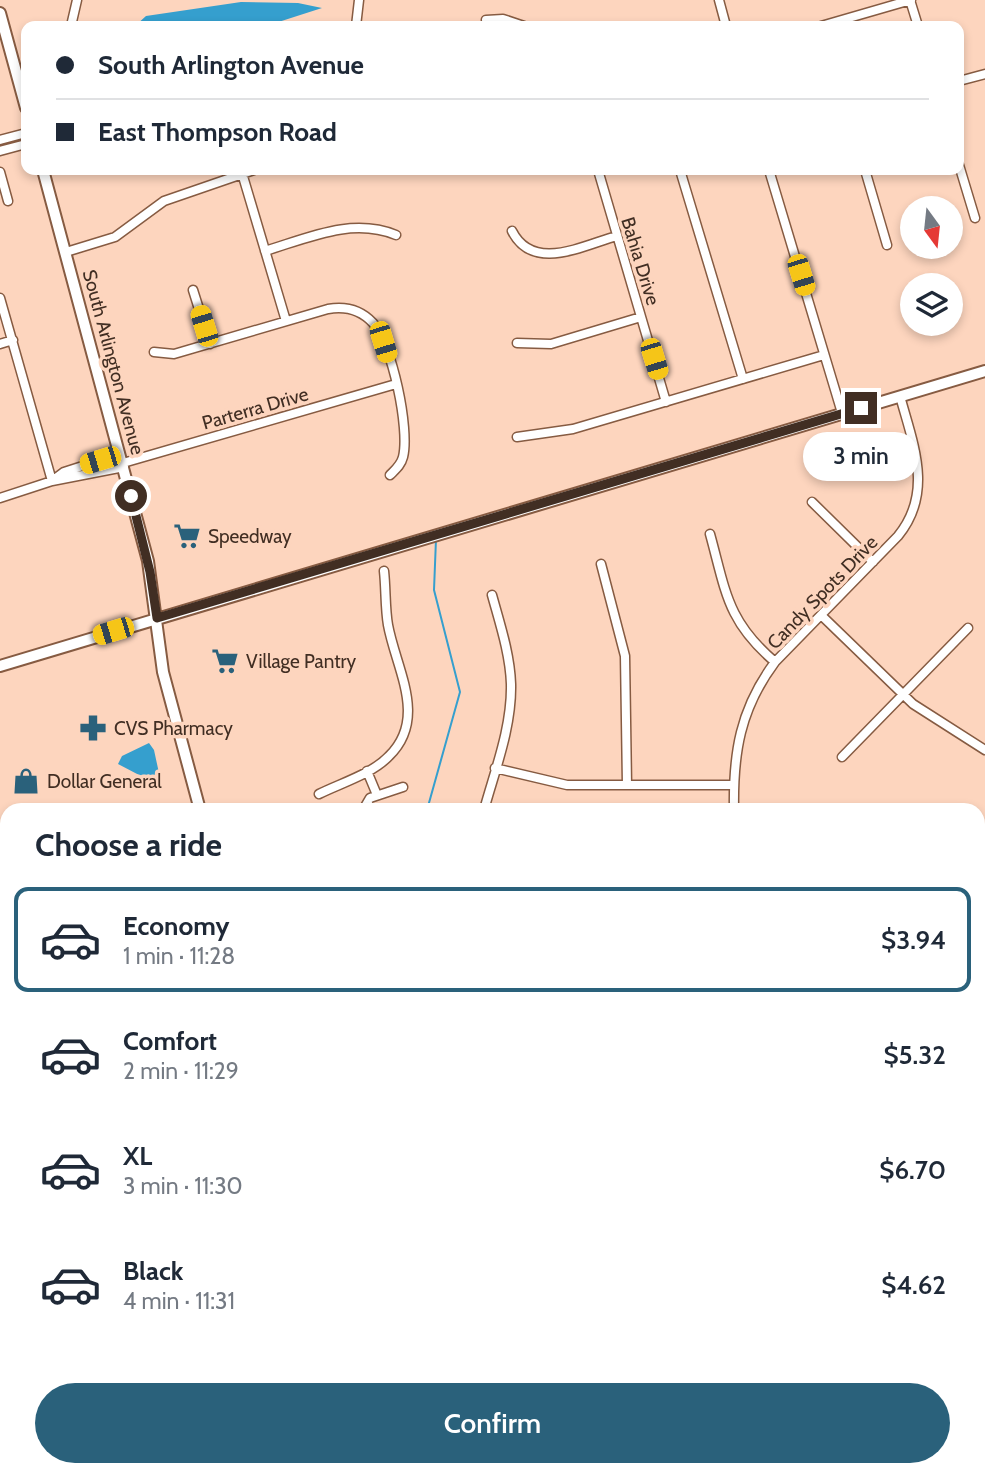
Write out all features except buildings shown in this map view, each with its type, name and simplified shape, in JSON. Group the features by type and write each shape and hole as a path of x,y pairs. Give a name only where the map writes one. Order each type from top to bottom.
{"main road":[{"path":"0,13 21,90"},
{"name":"South Arlington Avenue","path":"44,175 150,572 166,684 198,803"},
{"path":"0,666 985,371"}],"street":[{"path":"72,21 76,0"},
{"path":"719,0 725,21"},
{"path":"839,21 910,0 916,21"},
{"path":"357,21 359,2"},
{"path":"486,20 509,21"},
{"path":"964,80 985,74"},
{"path":"0,140 21,134"},
{"path":"0,151 21,145"},
{"path":"0,172 8,201"},
{"path":"66,252 111,239 157,205 237,175"},
{"path":"243,175 286,321"},
{"name":"Bahia Drive","path":"599,175 666,402"},
{"path":"682,175 743,379"},
{"path":"770,175 842,413"},
{"path":"866,175 887,245"},
{"path":"962,175 975,219"},
{"path":"265,251 343,228 371,228 396,235"},
{"path":"512,230 526,248 545,254 617,236"},
{"path":"192,290 210,344"},
{"path":"0,298 52,481"},
{"path":"154,352 174,354 328,309 355,311 367,317 378,330 403,411 405,444 401,462 390,475"},
{"path":"517,342 551,344 641,317"},
{"path":"0,344 13,340"},
{"path":"517,437 561,432 824,355"},
{"name":"Parterra Drive","path":"122,461 396,384"},
{"name":"Candy Spots Drive","path":"734,803 735,752 742,720 754,694 775,662 904,528 919,494 919,469 900,396"},
{"path":"52,481 64,472 122,461"},
{"path":"0,498 122,461"},
{"path":"812,502 873,562"},
{"path":"710,534 735,617 748,639 775,662"},
{"path":"601,564 625,656 627,785"},
{"path":"319,794 367,771 393,752 404,733 408,717 407,694 388,625 384,572"},
{"path":"486,803 509,716 511,684 507,652 492,595"},
{"path":"821,615 922,711 985,750"},
{"path":"842,757 968,628"},
{"path":"495,768 567,785 733,785"},
{"path":"367,771 377,795"},
{"path":"367,803 370,798 403,787"}],"water":[{"path":"241,2 298,3 322,8 282,21 140,21 146,16"},
{"path":"149,743 154,750 162,787 118,764 122,756"}],"waterway":[{"path":"429,803 460,692 434,590 436,539"}],"place":[{"name":"Speedway","path":"187,536"},
{"name":"Village Pantry","path":"225,661"},
{"name":"CVS Pharmacy","path":"93,728"},
{"name":"Dollar General","path":"26,781"}],"route":[{"path":"131,496 150,572 157,618 861,408"}]}
